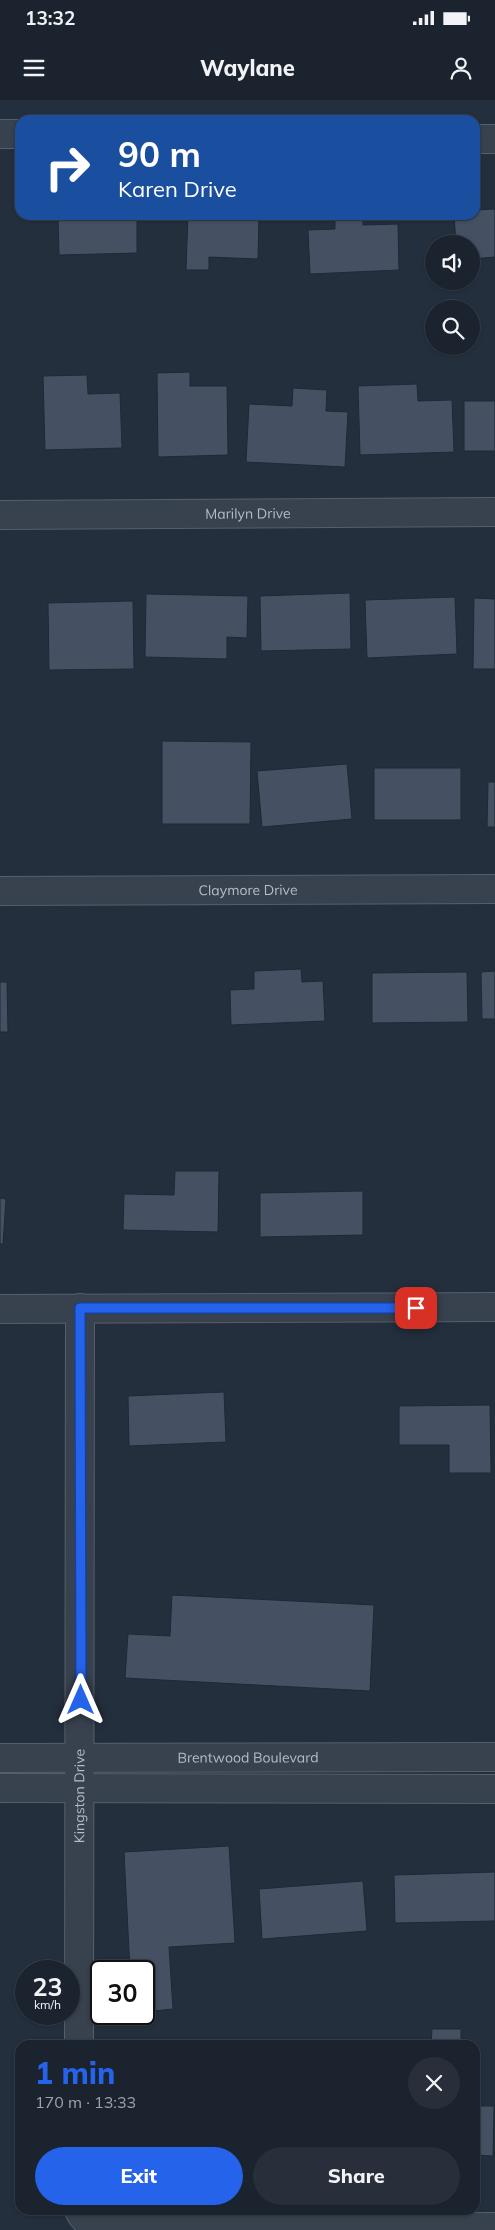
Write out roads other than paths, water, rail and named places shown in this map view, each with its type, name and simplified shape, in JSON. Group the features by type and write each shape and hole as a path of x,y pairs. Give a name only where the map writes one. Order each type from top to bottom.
{"street":[{"path":"0,134 15,134"},
{"path":"480,139 495,139"},
{"name":"Marilyn Drive","path":"0,515 495,512"},
{"name":"Claymore Drive","path":"0,891 495,889"},
{"name":"Kingston Drive","path":"79,2040 81,1759 80,1308"},
{"path":"0,1309 495,1308"},
{"name":"Brentwood Boulevard","path":"0,1758 495,1757"},
{"path":"0,1788 495,1789"},
{"path":"83,2215 95,2225 118,2228 495,2227"}]}
